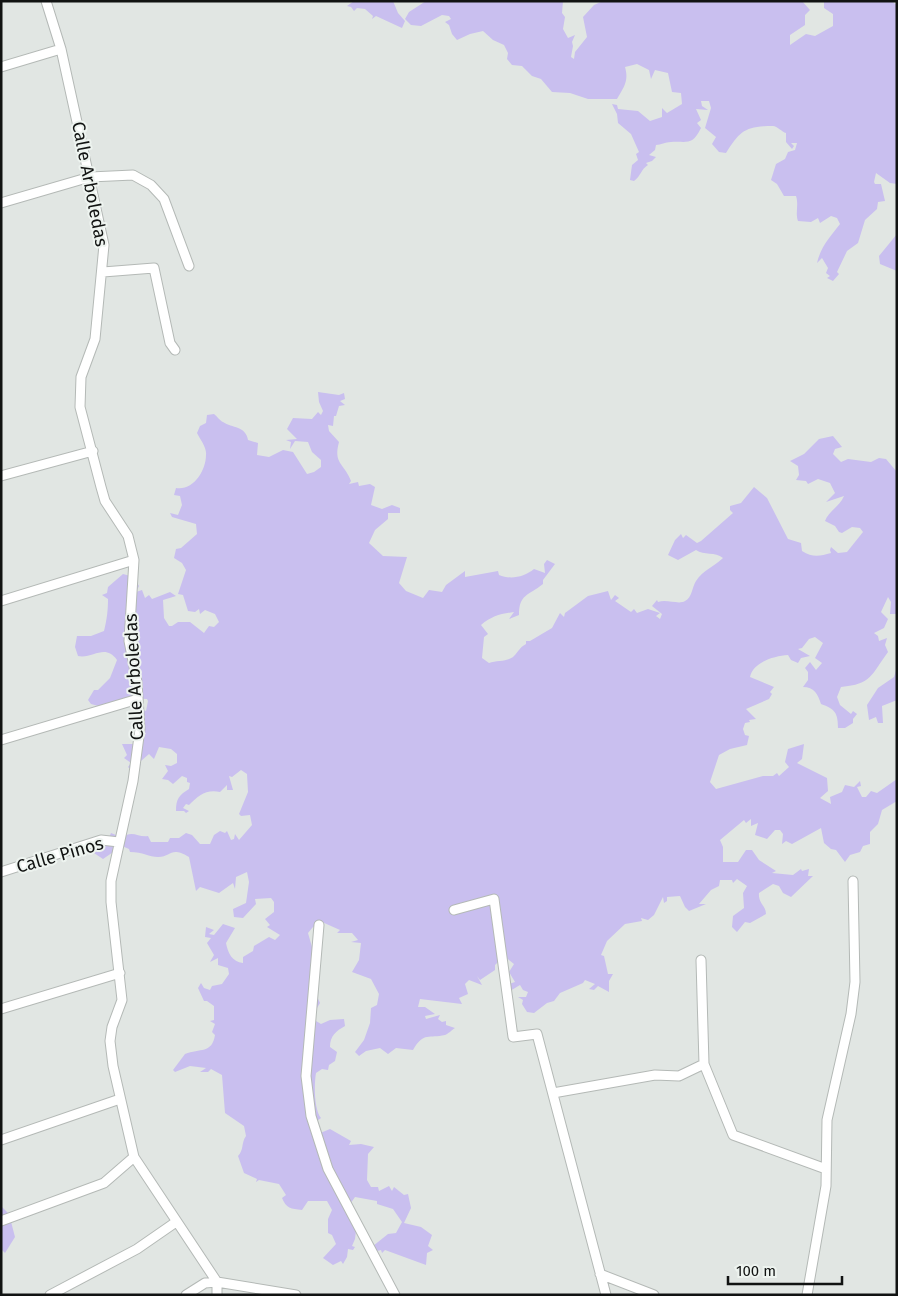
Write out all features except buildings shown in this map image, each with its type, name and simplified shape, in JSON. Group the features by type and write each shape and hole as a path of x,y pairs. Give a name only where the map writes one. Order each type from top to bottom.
{"street":[{"name":"Calle Arboledas","path":"46,1 61,49 104,245 103,272 95,340 81,377 80,407 105,501 128,536 134,560 129,641 138,699 140,729 133,781 118,842 111,882 111,902 122,1000 112,1027 110,1041 120,1099 134,1157 217,1282"},
{"path":"1,67 61,49"},
{"path":"1,203 90,177 134,175 151,185 164,200 189,266"},
{"path":"103,272 154,268 170,343 175,350"},
{"path":"1,476 93,451"},
{"path":"1,601 134,560"},
{"path":"1,740 138,699"},
{"name":"Calle Pinos","path":"1,872 101,840 118,842"},
{"path":"807,1295 826,1186 827,1120 848,1033 853,998 853,881"},
{"path":"454,910 494,899 513,1038 537,1034 606,1295"},
{"path":"319,925 306,1076 311,1116 328,1169 395,1295"},
{"path":"701,960 704,1064 733,1135 826,1169"},
{"path":"1,1009 120,973"},
{"path":"552,1092 655,1076 685,1075 704,1064"},
{"path":"1,1140 120,1099"},
{"path":"1,1221 104,1183 134,1157"},
{"path":"50,1295 65,1292 137,1249 176,1222"},
{"path":"600,1274 654,1295"},
{"path":"217,1282 217,1295"},
{"path":"186,1295 205,1283 217,1282 296,1295"}],"shaded area":[{"path":"354,1 393,1 398,13 405,21 402,28 376,16 372,19 373,16 365,9 357,8 354,11 351,7 347,6"},
{"path":"426,1 563,1 562,13 565,17 563,29 568,38 575,35 572,42 571,57 574,59 575,52 587,37 583,17 594,5 603,1 802,1 810,10 805,15 805,25 790,35 790,45 806,34 815,36 833,26 833,14 824,8 824,1 891,1 897,5 897,184 890,183 876,173 874,182 875,184 881,184 885,201 878,202 877,209 865,220 858,243 847,251 837,272 839,274 833,281 827,278 830,276 826,273 828,268 822,258 817,263 823,247 840,224 837,218 831,216 820,223 818,218 811,222 798,221 796,196 784,196 777,184 771,180 776,164 785,159 788,152 795,150 797,143 791,143 794,146 792,149 786,142 786,133 773,126 756,127 744,131 726,153 719,152 712,144 716,137 705,128 711,108 709,101 701,101 702,106 708,110 696,109 701,120 697,123 701,128 695,138 689,141 656,145 655,150 649,155 656,157 646,163 648,165 634,181 630,180 632,165 638,160 636,154 639,152 631,134 618,123 617,114 612,104 617,105 618,109 638,111 650,121 662,117 662,108 667,113 682,104 681,93 672,92 668,73 655,70 651,79 649,70 637,64 625,67 626,80 617,99 588,99 570,93 552,92 541,79 532,76 522,66 512,65 507,59 508,53 504,45 493,40 483,31 457,40 452,34 449,25 445,22 451,19 449,16 442,15 421,26 411,25 405,19 409,12"},
{"path":"897,234 897,271 880,264 879,256"},
{"path":"318,392 339,395 344,393 345,399 340,401 345,405 339,406 336,416 334,416 333,426 328,425 329,431 339,442 337,455 351,481 349,484 358,482 359,486 370,484 375,487 371,505 382,509 392,505 400,508 400,513 388,513 388,519 375,530 369,543 383,556 407,557 399,583 406,591 423,598 429,590 442,592 446,585 465,571 465,577 498,571 499,575 504,577 513,577 522,576 534,569 545,573 544,564 547,560 555,564 543,580 543,584 525,596 519,608 519,615 509,619 514,612 500,615 489,619 481,625 488,634 484,637 482,658 489,663 512,658 526,644 526,641 530,641 552,628 560,613 564,617 565,613 588,596 608,591 611,600 615,595 619,598 615,601 631,612 634,609 637,613 648,609 660,613 656,616 660,619 662,614 652,606 657,600 658,602 682,602 687,600 699,577 723,558 696,550 678,560 668,555 675,540 681,534 683,538 686,535 697,543 701,541 733,513 730,510 730,506 741,503 754,487 767,498 788,539 801,543 802,551 813,556 831,553 831,547 838,553 847,552 863,532 860,528 852,527 842,533 835,526 825,521 844,496 826,502 835,493 830,483 818,479 808,484 806,481 796,480 799,475 798,466 790,461 804,454 819,439 833,436 842,447 835,449 833,454 841,462 848,459 871,462 879,458 886,459 897,472 897,614 890,614 891,602 888,597 881,612 888,619 884,628 874,633 878,636 879,641 887,638 885,645 888,652 865,681 841,687 837,697 840,705 851,714 853,711 857,714 853,719 853,723 845,728 838,728 835,712 821,704 813,690 803,687 808,680 808,672 805,668 810,662 816,670 822,663 815,658 823,643 815,637 809,639 802,648 798,649 810,656 801,658 798,663 791,660 788,655 771,658 755,667 750,677 774,687 770,692 772,694 769,699 746,709 756,719 745,723 743,729 745,735 749,736 747,745 730,749 719,755 710,782 716,789 763,776 773,776 777,773 779,776 789,767 785,762 788,749 804,744 802,759 797,763 827,778 828,791 820,798 831,804 830,797 842,792 845,785 854,787 860,781 861,786 857,787 862,797 866,797 871,791 877,793 897,779 897,801 882,810 878,824 870,832 870,844 863,846 860,852 850,855 845,862 836,850 831,849 824,843 821,828 792,844 786,841 782,844 783,834 780,830 775,830 767,839 755,835 758,823 751,826 751,819 746,823 744,820 720,840 723,847 723,862 738,862 746,850 752,850 759,860 776,871 772,873 793,875 801,869 802,871 809,869 808,876 813,876 791,897 783,893 779,886 773,884 759,893 766,914 750,923 745,922 737,932 732,927 733,916 744,908 743,893 747,886 737,879 733,883 732,880 720,880 719,886 711,890 699,904 706,904 689,911 680,896 667,897 667,901 664,903 663,897 654,915 648,920 641,918 642,921 625,924 607,941 601,955 604,956 608,974 613,974 609,981 609,992 598,986 594,990 589,989 595,984 585,980 583,983 560,993 554,1001 547,1003 534,1013 527,1012 522,1004 523,1000 518,997 526,997 528,992 523,990 520,985 510,991 509,984 515,982 509,972 514,964 504,956 495,965 495,970 480,980 477,976 482,985 469,980 465,984 468,994 459,998 462,1004 420,999 418,1007 425,1007 435,1014 425,1016 426,1019 440,1015 438,1019 442,1022 446,1021 446,1025 455,1028 445,1035 427,1037 420,1040 413,1050 396,1048 388,1054 380,1048 366,1051 359,1056 355,1052 364,1040 370,1023 371,1008 377,1005 379,994 371,979 352,972 359,960 361,943 351,942 358,940 352,933 337,933 340,930 322,922 313,927 308,933 312,947 315,947 314,990 320,1003 311,1018 321,1024 330,1020 344,1019 345,1026 336,1032 331,1040 330,1047 337,1052 335,1061 329,1065 328,1070 322,1069 316,1073 316,1103 321,1118 314,1123 318,1128 313,1136 330,1129 351,1141 349,1145 361,1144 374,1147 368,1154 367,1180 371,1187 378,1187 379,1191 389,1186 392,1191 394,1187 404,1195 408,1194 411,1208 404,1223 421,1227 432,1235 428,1246 433,1250 427,1253 426,1265 385,1250 382,1253 381,1250 377,1251 377,1255 373,1246 388,1234 396,1233 402,1222 393,1209 377,1204 377,1201 355,1197 348,1207 354,1209 349,1214 357,1222 355,1239 352,1246 355,1247 353,1250 348,1249 347,1257 343,1264 341,1261 333,1265 323,1258 336,1244 332,1235 328,1233 328,1219 332,1210 327,1201 308,1201 302,1210 292,1208 287,1206 282,1198 286,1195 279,1184 259,1180 256,1182 257,1179 244,1173 238,1156 246,1136 244,1126 225,1113 222,1075 211,1069 208,1072 200,1072 206,1068 190,1066 175,1072 173,1070 185,1054 208,1048 215,1035 212,1032 215,1024 210,1021 214,1020 214,1006 204,1001 198,988 201,983 204,988 210,990 212,986 222,984 229,974 228,968 218,965 218,958 210,962 214,955 207,943 211,938 205,937 206,927 214,930 209,934 214,935 223,924 235,928 226,943 231,956 236,961 243,963 243,957 253,951 254,946 269,937 275,940 280,935 267,927 270,925 265,919 274,912 274,902 271,898 255,899 256,904 243,918 234,917 233,909 246,903 249,882 247,872 236,877 235,889 233,883 219,893 200,887 196,891 189,857 178,852 163,857 155,857 130,852 129,849 122,846 103,859 94,853 104,845 105,847 111,833 123,838 126,835 132,834 148,836 151,842 168,842 170,838 179,838 186,833 192,835 200,844 210,844 214,835 220,831 225,833 227,831 231,840 234,839 235,834 239,840 252,825 250,815 241,816 239,814 248,792 247,774 241,770 232,777 229,776 233,790 227,790 227,785 220,792 215,791 203,794 189,805 186,804 183,808 189,811 186,813 184,811 176,811 179,798 189,789 190,783 187,782 187,778 182,776 173,784 168,780 162,779 168,771 165,765 171,766 177,763 177,754 171,749 159,747 154,759 149,754 134,767 141,764 137,771 132,771 128,767 131,763 124,758 127,755 122,744 135,744 134,737 146,734 144,731 138,732 134,716 138,714 133,711 141,709 146,711 148,701 147,699 123,699 102,707 91,704 88,700 94,690 98,690 110,678 117,660 112,655 103,652 78,656 75,647 77,636 91,636 104,631 108,599 102,595 107,593 108,587 123,574 134,577 139,586 136,592 142,590 145,598 149,595 152,599 170,592 176,596 163,600 164,618 169,626 178,622 190,622 204,633 209,626 214,627 219,622 215,614 205,610 200,614 199,609 195,612 188,611 183,595 178,594 186,570 182,563 174,558 176,549 181,548 197,534 196,524 172,517 170,513 178,515 182,505 180,496 174,495 176,488 182,488 193,483 204,467 206,452 197,433 200,426 206,423 207,415 214,414 227,424 245,432 248,440 258,443 257,455 269,457 283,450 293,452 307,474 314,472 321,467 321,460 312,452 308,442 295,441 290,449 291,442 286,440 297,439 287,429 293,418 312,419 318,412 321,415 323,411 319,402"},
{"path":"897,667 897,700 882,706 883,723 878,723 876,717 869,720 867,705 878,688 894,677"},
{"path":"1,1206 9,1214 15,1237 5,1253 1,1249"}]}
